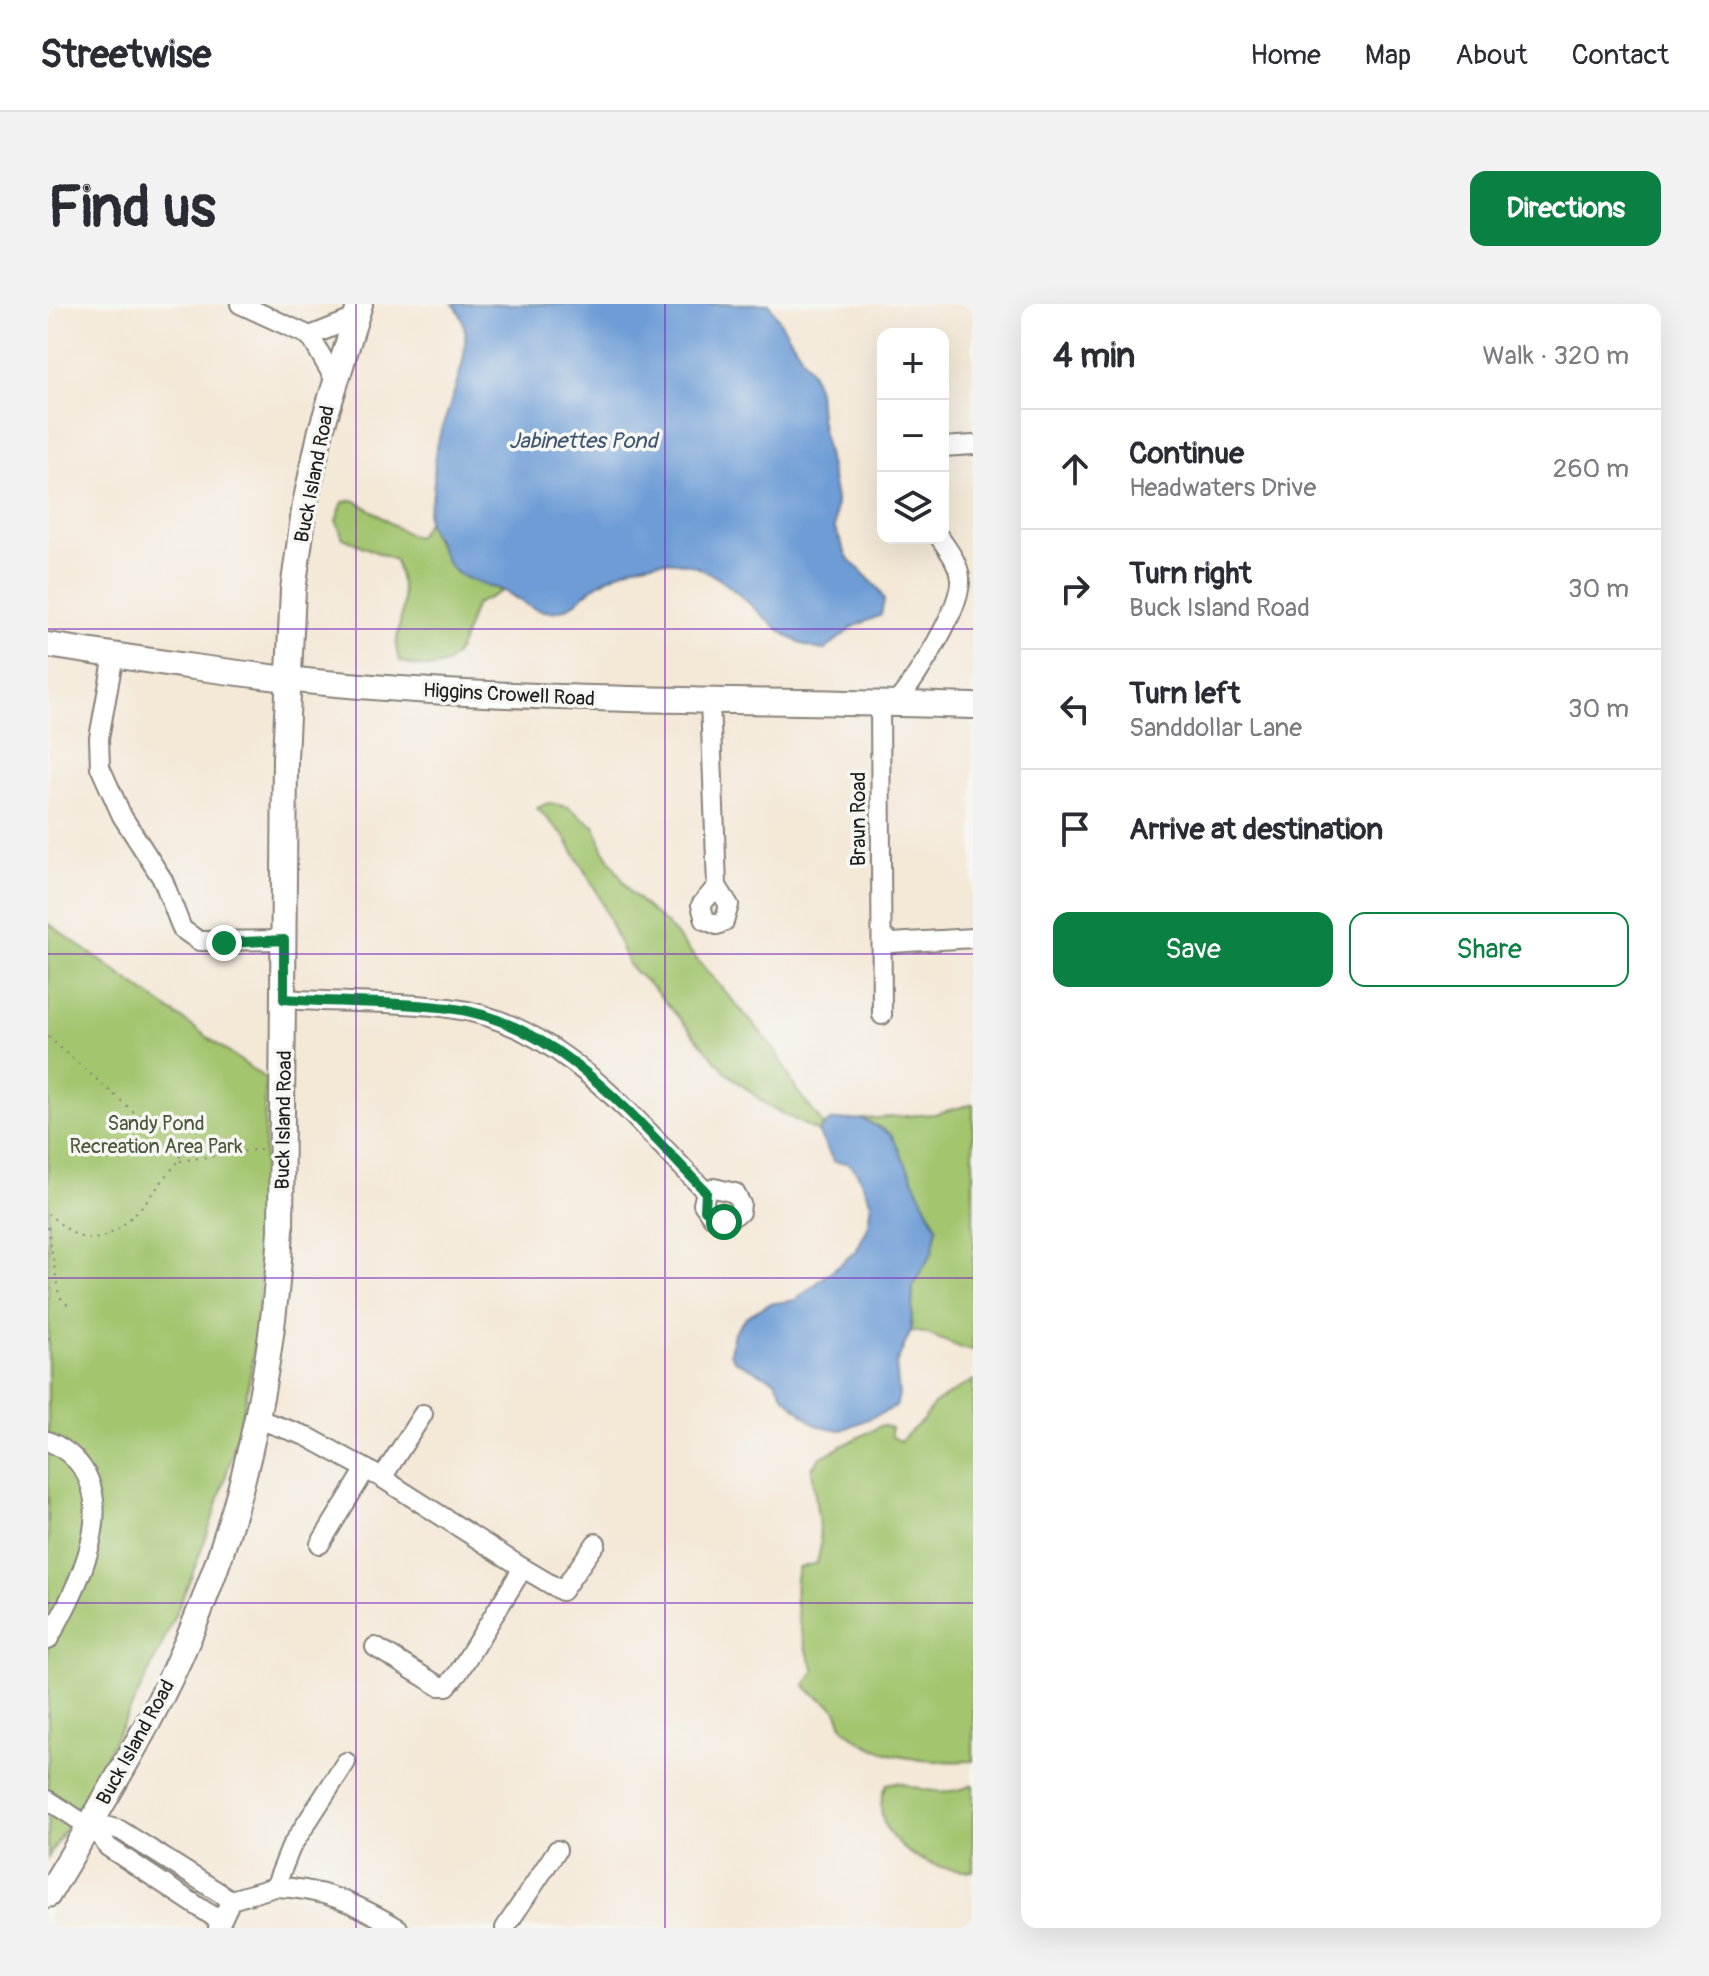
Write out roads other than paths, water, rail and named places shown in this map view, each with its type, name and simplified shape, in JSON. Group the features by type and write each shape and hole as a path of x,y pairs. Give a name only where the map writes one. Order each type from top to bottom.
{"main road":[{"name":"Buck Island Road","path":"48,1895 147,1723 190,1635 234,1518 260,1420 278,1289 284,1146 286,678 305,504 334,378 358,311"},
{"name":"Higgins Crowell Road","path":"48,645 286,678 445,691 710,701 973,706"}],"street":[{"path":"240,304 310,336 334,378"},
{"path":"310,336 358,311"},
{"path":"949,447 973,445"},
{"path":"888,703 966,590 956,562 944,544"},
{"path":"114,655 99,738 100,767 122,816 163,880 182,929 199,941 284,940"},
{"path":"710,701 717,886"},
{"name":"Braun Road","path":"882,1015 888,703"},
{"path":"882,936 892,943 973,938"},
{"path":"284,999 449,1008 517,1029 584,1071 706,1192"},
{"path":"320,1544 423,1414"},
{"path":"260,1420 317,1441 374,1473 562,1591 596,1543"},
{"path":"48,1441 69,1454 86,1472 91,1485 95,1521 82,1575 48,1640"},
{"path":"375,1647 439,1686 447,1686 523,1568"},
{"path":"275,1887 291,1847 346,1762"},
{"path":"48,1800 90,1824 120,1830 231,1900"},
{"path":"90,1824 108,1847 219,1924 231,1900 275,1887 308,1888 335,1895 398,1928"},
{"path":"505,1928 557,1850"}],"water":[{"name":"Jabinettes Pond","path":"453,304 769,304 811,371 818,390 820,418 836,499 835,529 848,558 879,589 884,600 881,615 853,627 825,650 787,636 719,579 699,568 677,562 652,562 629,568 597,585 574,604 549,612 457,573 445,558 427,519 433,492 436,449 464,355 462,318"},
{"path":"862,1119 891,1134 937,1227 932,1253 913,1285 911,1331 896,1364 899,1395 896,1407 842,1430 829,1429 814,1424 784,1396 775,1380 735,1361 730,1353 734,1332 747,1316 769,1304 796,1300 856,1251 867,1229 871,1203 857,1172 848,1163 834,1162 818,1132 830,1121"}],"park label":[{"name":"Sandy Pond Recreation Area Park","path":"156,1134"}]}
